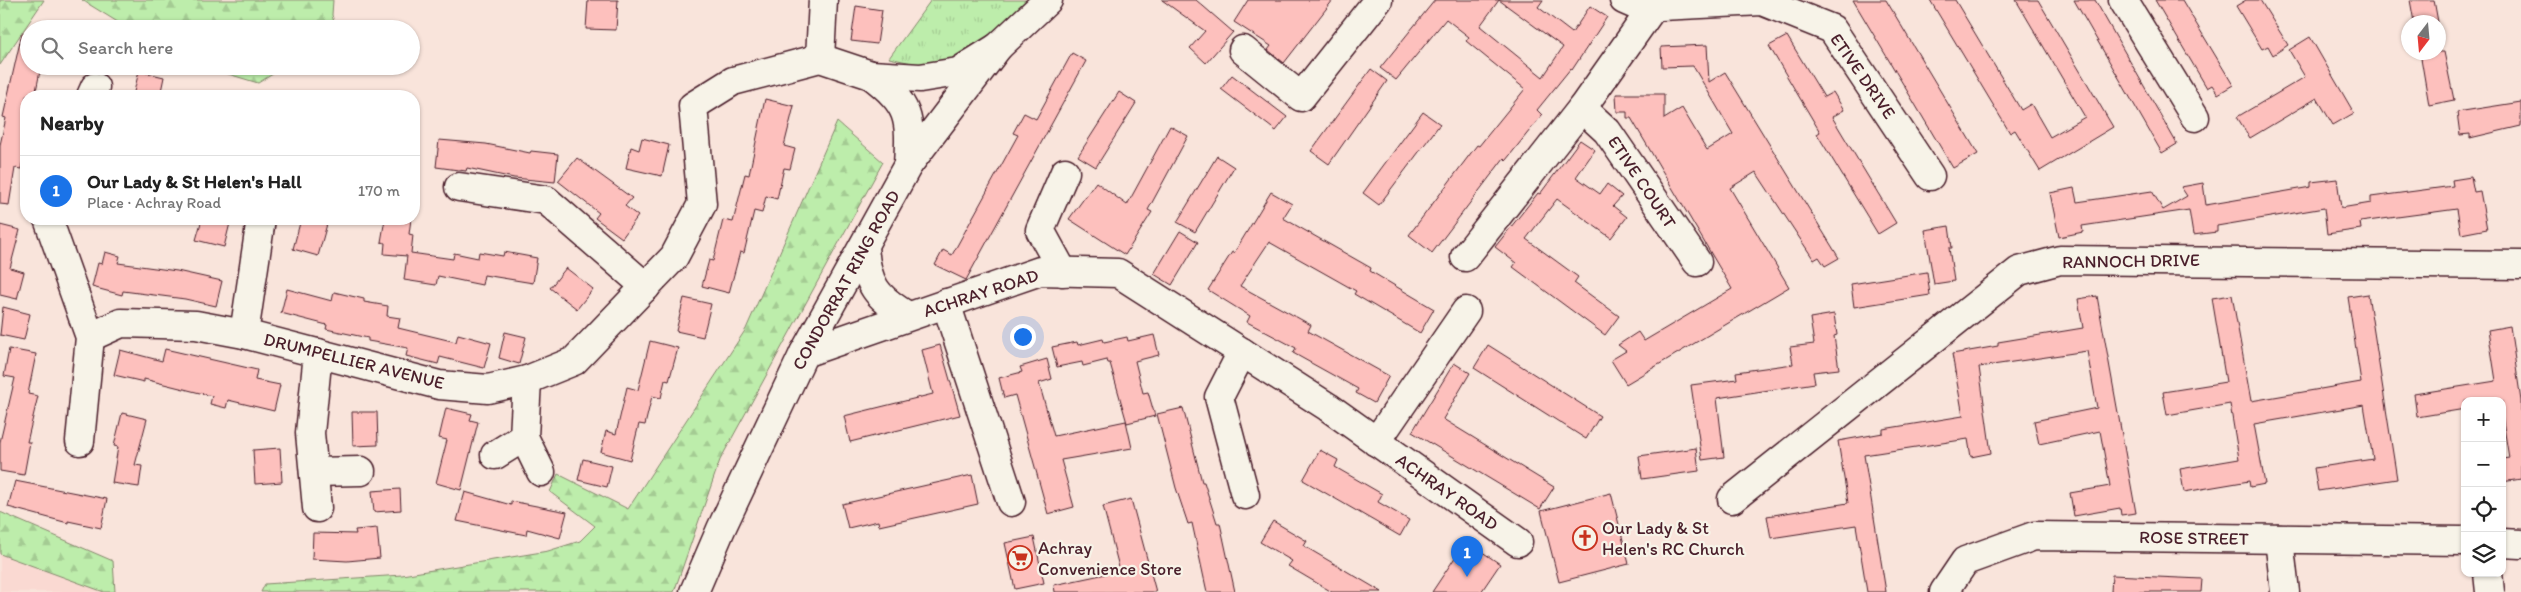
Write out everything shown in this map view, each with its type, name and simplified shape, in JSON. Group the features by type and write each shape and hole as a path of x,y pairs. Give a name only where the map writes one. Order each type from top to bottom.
{"street":[{"path":"823,0 820,58 871,75 920,78 958,72 998,47"},
{"name":"CONDORRAT RING ROAD","path":"694,592 804,353 908,165 998,47 1048,0"},
{"path":"1243,50 1301,97 1378,0"},
{"name":"ETIVE DRIVE","path":"1624,0 1640,7 1762,1 1832,29 1930,176"},
{"path":"2123,0 2195,117"},
{"path":"1465,257 1582,108 1654,6"},
{"name":"DRUMPELLIER AVENUE","path":"90,337 121,324 196,325 244,334 439,385 488,389 528,380 574,361 674,257 702,204 693,106 733,80 820,58"},
{"path":"871,75 893,92 903,105 910,130 908,165"},
{"name":"ETIVE COURT","path":"1582,108 1607,131 1697,262"},
{"path":"1063,272 1040,230 1065,172"},
{"path":"459,187 546,200 646,286"},
{"path":"50,225 90,337 80,441"},
{"path":"244,334 260,225"},
{"name":"ACHRAY ROAD","path":"864,247 866,270 872,286 888,304 908,316"},
{"name":"RANNOCH DRIVE","path":"1732,499 2019,271 2060,260 2521,265"},
{"name":"ACHRAY ROAD","path":"804,353 1040,272 1118,273 1328,407 1518,542"},
{"path":"946,303 1011,502"},
{"path":"1376,442 1466,311"},
{"path":"1242,352 1219,397 1245,495"},
{"path":"317,508 310,433 318,353"},
{"path":"528,380 524,437 541,472"},
{"path":"495,455 524,437"},
{"path":"314,472 361,472"},
{"name":"ROSE STREET","path":"1944,592 1965,561 2034,536 2461,541"},
{"path":"2279,539 2285,592"},
{"path":"2506,542 2521,544"},
{"path":"2488,577 2490,592"}],"shaded area":[{"path":"0,554 104,592 0,592"}],"green space":[{"path":"0,0 44,0 30,20 20,20 20,35 0,65"},
{"path":"82,0 333,0 333,20 114,20"},
{"path":"931,0 1034,0 958,73 889,58"},
{"path":"232,75 271,75 258,83"},
{"path":"837,122 883,162 720,460 674,592 261,592 265,584 402,575 548,551 580,541 595,526 550,492 558,474 628,509 746,329"},
{"path":"0,512 113,561 115,592 104,592 0,554"}],"building":[{"path":"588,0 618,0 616,30 586,29"},
{"path":"1162,0 1196,0 1233,32 1206,63 1190,48 1205,31"},
{"path":"1248,0 1333,0 1284,63 1268,50 1271,46 1234,22"},
{"path":"1435,0 1499,0 1543,0 1538,7 1572,33 1590,6 1607,17 1572,70 1571,68 1537,110 1542,115 1506,160 1504,158 1432,253 1409,235 1477,145 1479,146 1525,89 1466,41 1469,37 1446,19 1396,80 1380,68","holes":["1499,0 1563,47 1543,77 1480,26"]},
{"path":"1853,0 1886,0 1978,154 1953,168"},
{"path":"1930,0 1955,0 2021,110 2031,104 2050,137 2085,117 2016,0 2038,0 2113,127 2040,171 2015,130 2010,133"},
{"path":"2074,0 2095,0 2177,144 2162,153"},
{"path":"2155,0 2182,0 2233,85 2218,94 2212,85 2207,88"},
{"path":"2246,0 2260,0 2288,45 2273,55 2268,46 2262,49 2236,6"},
{"path":"2410,0 2434,0 2437,15 2413,15"},
{"path":"856,6 882,10 877,44 851,41"},
{"path":"1787,36 1824,97 1833,92 1844,110 1832,117 1896,223 1878,234 1817,134 1820,132 1769,46"},
{"path":"2310,37 2354,113 2333,125 2317,98 2250,138 2237,117 2305,77 2289,50"},
{"path":"20,42 20,75 39,75 36,90 20,90 20,169 15,168 9,205 0,204 0,145 6,118 3,117"},
{"path":"1707,45 1709,82 1725,72 1839,258 1825,266 1819,257 1814,260 1756,172 1730,188 1789,287 1626,384 1611,360 1626,351 1618,345 1638,332 1644,341 1732,289 1631,118 1627,118 1627,112 1617,112 1616,94 1664,94 1664,119 1682,108 1707,150 1733,134 1693,66 1662,67 1661,47"},
{"path":"1072,53 1086,61 966,280 935,265 943,250 952,255 1018,135 1013,133 1024,113 1036,119"},
{"path":"2421,60 2446,60 2454,100 2429,105"},
{"path":"1371,69 1387,81 1329,164 1311,151"},
{"path":"138,75 164,77 161,90 134,90"},
{"path":"1232,75 1287,117 1276,131 1221,89"},
{"path":"1119,92 1136,103 1096,167 1078,156"},
{"path":"765,99 794,106 784,146 795,149 790,169 784,168 777,199 766,196 762,213 754,211 744,253 740,252 729,293 702,286 709,260 713,261 723,220 733,222 745,174 749,175"},
{"path":"2521,102 2521,126 2470,138 2470,134 2460,135 2457,112"},
{"path":"1423,112 1440,124 1379,205 1363,193"},
{"path":"1170,126 1188,136 1148,210 1152,212 1125,255 1069,219 1096,182 1127,205"},
{"path":"642,138 669,145 662,176 626,168 631,147 639,150"},
{"path":"439,140 486,144 530,153 531,151 558,154 555,182 514,178 467,168 466,171 436,167"},
{"path":"1580,140 1595,150 1576,177 1600,194 1607,184 1622,196 1613,206 1627,217 1611,238 1557,199 1526,239 1578,277 1574,283 1619,316 1605,335 1513,267 1516,263 1495,247 1538,193 1540,194"},
{"path":"1217,156 1234,167 1195,232 1177,222"},
{"path":"577,158 632,198 625,206 638,216 622,238 595,218 599,213 558,181"},
{"path":"2471,177 2474,192 2480,191 2487,229 2461,234 2457,209 2360,222 2361,229 2327,234 2324,208 2217,226 2217,232 2193,235 2189,210 2082,226 2083,232 2059,237 2050,193 2074,188 2077,202 2152,191 2163,210 2187,196 2181,187 2203,183 2206,205 2311,187 2311,182 2337,179 2341,208 2371,203 2371,197 2453,186 2452,180"},
{"path":"1271,192 1292,204 1283,218 1371,268 1370,271 1434,309 1420,333 1354,294 1356,291 1269,242 1240,286 1311,325 1308,331 1389,376 1374,403 1356,393 1358,389 1293,353 1296,348 1247,322 1250,316 1208,290 1232,252 1234,253"},
{"path":"0,225 20,230 10,268 24,272 17,299 0,295"},
{"path":"200,225 230,225 224,247 196,240"},
{"path":"299,225 327,225 318,256 293,249"},
{"path":"384,225 410,225 409,234 413,235 411,253 453,259 454,253 478,258 479,252 503,256 504,252 537,258 533,283 484,275 482,285 438,276 436,285 404,280 407,256 384,254 385,243 381,242"},
{"path":"1949,226 1952,248 1949,248 1954,281 1934,284 1925,230"},
{"path":"1180,231 1198,242 1172,285 1154,274"},
{"path":"105,252 120,256 118,263 177,271 222,281 216,306 185,299 123,291 122,295 92,287 98,263 102,264"},
{"path":"566,268 593,289 577,309 550,288"},
{"path":"1927,272 1930,295 1854,307 1851,284"},
{"path":"287,289 332,301 334,292 364,299 364,302 388,306 387,316 400,318 398,328 456,342 458,334 491,343 484,368 440,357 438,364 406,356 408,348 368,341 368,338 326,329 327,325 281,313"},
{"path":"2368,294 2397,479 2318,491 2314,468 2373,459 2364,405 2254,424 2265,484 2250,487 2249,481 2184,492 2180,469 2239,459 2230,404 2167,415 2163,392 2226,382 2212,298 2232,295 2251,401 2361,382 2348,297"},
{"path":"2097,296 2136,513 2121,515 2120,508 2074,516 2070,493 2110,486 2100,431 2039,444 2034,421 2097,408 2087,351 1979,367 1991,453 1971,457 1968,439 1864,455 1886,592 1867,592 1856,525 1771,538 1767,516 1848,503 1838,441 1883,433 1883,429 1963,416 1952,354 1998,346 1998,342 2083,328 2078,299"},
{"path":"684,298 711,304 703,337 676,331"},
{"path":"3,307 30,314 24,340 0,335"},
{"path":"1834,314 1837,335 1834,336 1839,369 1813,372 1815,383 1717,398 1724,457 1702,460 1691,385 1737,379 1736,372 1793,364 1790,347 1814,344 1810,318"},
{"path":"2510,326 2521,401 2521,479 2506,481 2506,458 2509,458 2506,440 2506,397 2461,397 2461,410 2417,417 2414,394 2496,381 2488,330"},
{"path":"505,332 526,337 519,364 499,358"},
{"path":"1154,335 1159,355 1135,361 1143,393 1148,392 1155,416 1127,423 1110,363 1107,360 1083,366 1082,362 1057,367 1052,347 1077,342 1078,345 1103,339 1104,342 1127,337 1128,341"},
{"path":"650,341 678,348 669,381 665,380 661,398 652,396 645,425 639,424 630,460 601,452 606,431 616,434 627,387 638,390"},
{"path":"940,345 960,415 850,442 844,416 933,394 922,350"},
{"path":"1488,345 1600,416 1586,439 1474,368"},
{"path":"9,349 36,354 28,394 38,396 27,442 30,442 24,475 0,471 0,442 15,378 4,376"},
{"path":"165,349 257,370 255,380 280,385 274,411 228,400 226,408 210,404 212,396 144,379 144,382 114,375 120,350 162,361"},
{"path":"1047,359 1052,379 1039,383 1054,436 1126,421 1132,448 1061,460 1074,507 1048,514 1015,395 1004,398 999,378 1022,372 1020,367"},
{"path":"1454,363 1470,373 1443,419 1554,487 1540,509 1412,432"},
{"path":"446,408 472,414 470,420 478,422 461,490 436,483 447,440 439,438"},
{"path":"1183,408 1202,482 1204,482 1217,523 1220,523 1235,592 1207,592 1192,523 1188,524 1176,488 1157,414"},
{"path":"352,412 377,412 378,445 353,446"},
{"path":"122,413 147,419 135,465 142,466 139,487 112,483 118,447 114,446"},
{"path":"280,448 282,482 255,484 253,450"},
{"path":"1696,448 1699,471 1642,479 1639,456"},
{"path":"1320,450 1338,460 1335,467 1382,494 1378,502 1409,520 1400,536 1303,480"},
{"path":"583,459 612,466 607,487 578,480"},
{"path":"972,475 978,504 879,526 878,521 848,528 842,504"},
{"path":"15,481 107,499 101,528 68,521 68,523 8,507"},
{"path":"400,489 401,510 374,512 372,491"},
{"path":"465,492 511,505 511,501 567,512 560,538 527,529 526,535 457,521"},
{"name":"Our Lady & St Helen's RC Church","path":"1611,493 1629,564 1559,582 1541,511"},
{"path":"1131,499 1156,592 1055,592 1054,585 1120,571 1103,506"},
{"path":"1273,521 1307,541 1304,546 1382,592 1332,592 1288,566 1292,561 1260,542"},
{"path":"377,528 380,558 347,561 312,559 313,533 356,534 355,530"},
{"path":"1034,537 1044,583 1015,589 1005,543"},
{"path":"1466,541 1500,564 1481,592 1432,592"},
{"path":"2112,575 2202,579 2201,592 2111,592"}],"place":[{"name":"Our Lady & St Helen's RC Church","path":"1585,538"},
{"name":"Achray Convenience Store","path":"1020,558"},
{"name":"Our Lady & St Helen's Hall","path":"1467,577"}]}
